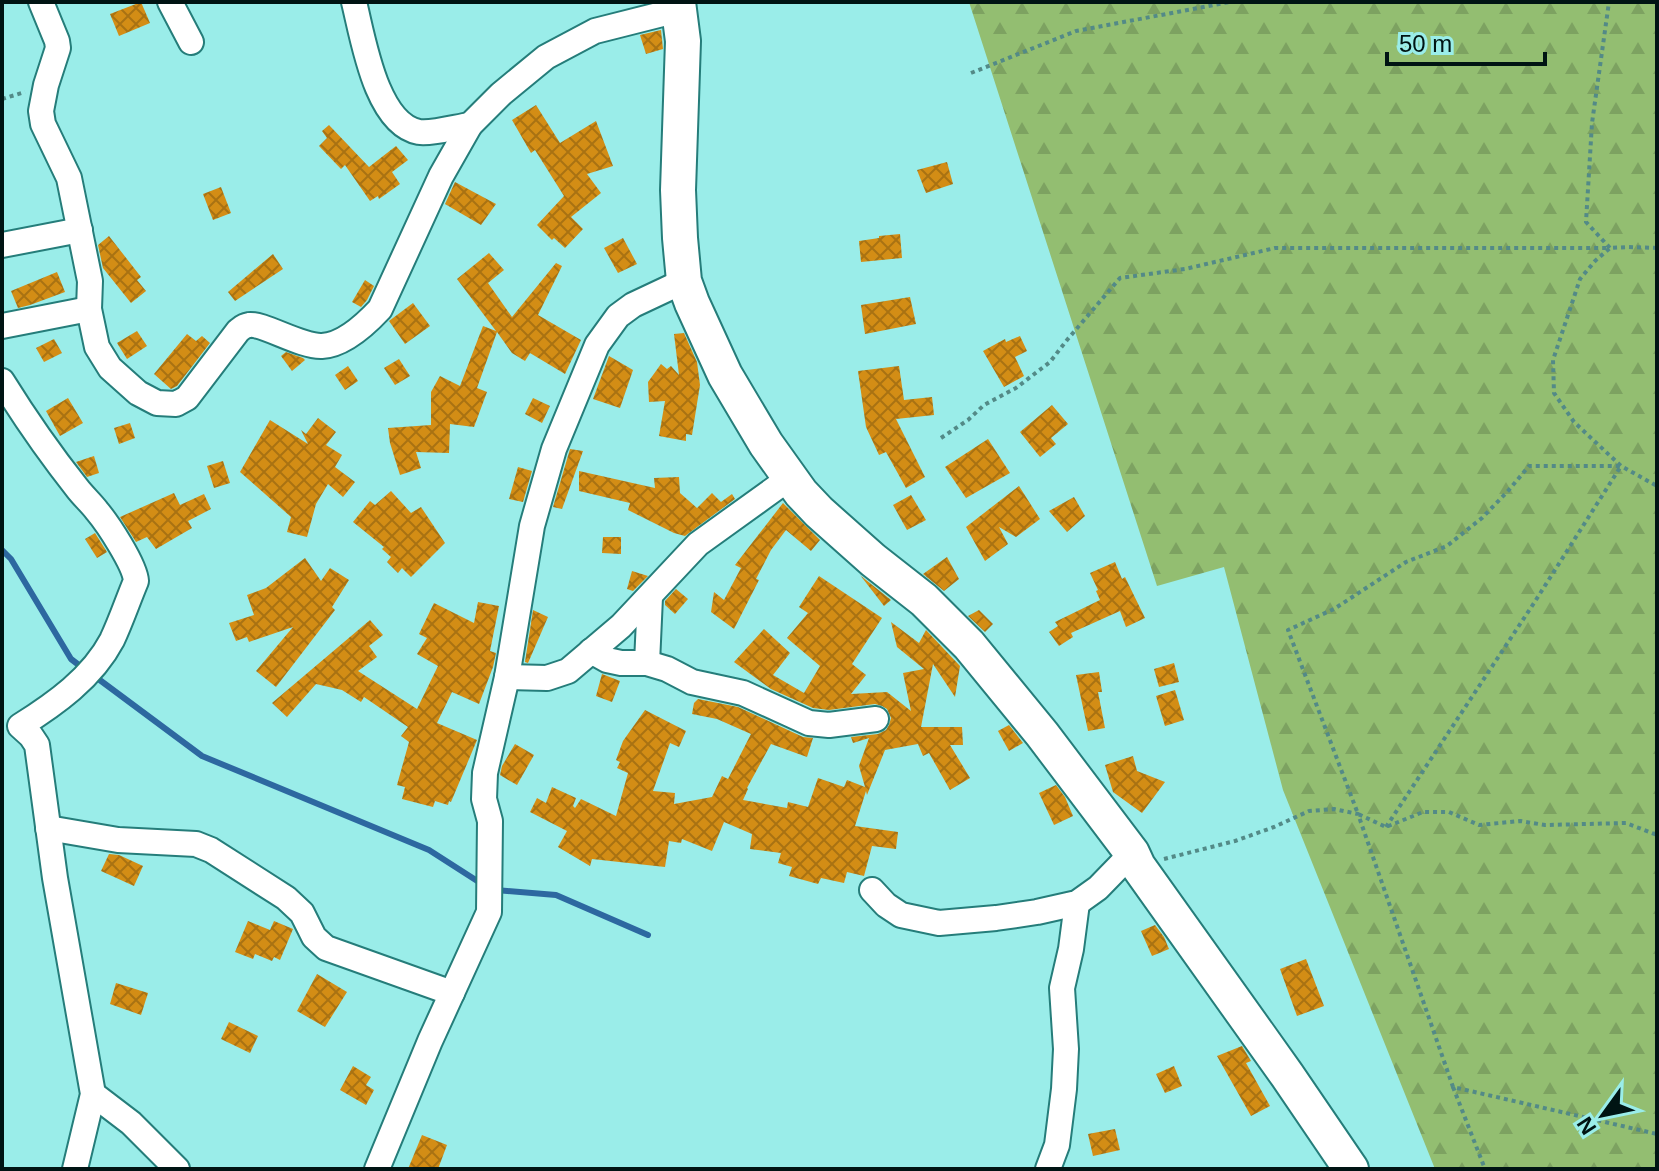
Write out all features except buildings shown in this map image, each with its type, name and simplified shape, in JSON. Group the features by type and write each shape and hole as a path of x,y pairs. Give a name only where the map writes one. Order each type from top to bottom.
{"street":[{"path":"41,2 58,48 46,85 41,111 43,124 69,178 90,281 89,309 97,347 110,368 138,393 157,403 176,404 187,398 244,326 253,324 321,346 342,340 371,319 380,309 441,176 470,125 501,94 546,57 595,31 678,6 683,41 678,190 684,281 725,375 766,444 801,493 885,570 924,600 969,645 1042,734 1135,860 1351,1169"},
{"path":"170,2 191,42"},
{"path":"354,2 373,76 385,104 405,127 422,133 470,125"},
{"path":"2,245 80,230"},
{"path":"377,1169 489,912 490,821 484,799 485,773 507,677 532,526 554,449 597,345 618,316 633,305 684,281"},
{"path":"2,326 89,309"},
{"path":"2,381 77,489 99,512 136,576 112,640 97,663 78,684 11,725 37,745 66,948 93,1094 75,1169"},
{"path":"507,677 547,678 568,671 621,626 698,544 791,477"},
{"path":"647,663 650,597"},
{"path":"591,651 607,660 647,663 692,682 743,693 809,723 829,725 876,719"},
{"path":"48,828 118,840 196,844 211,850 286,898 302,913 314,937 326,948 452,993"},
{"path":"872,890 901,915 939,923 996,918 1077,903 1135,860"},
{"path":"1048,1169 1057,1145 1064,1089 1066,1049 1062,988 1077,903"},
{"path":"93,1094 131,1123 177,1169"}],"path":[{"path":"971,73 1076,31 1230,2"},
{"path":"1609,2 1592,123 1586,222 1610,248"},
{"path":"941,438 984,405 1016,388 1050,362 1120,278 1185,269 1275,248 1657,248"},
{"path":"1610,248 1580,279 1553,360 1554,393 1574,422 1621,466 1657,486"},
{"path":"1485,1169 1453,1087 1358,814 1288,630 1334,609 1406,562 1447,546 1482,518 1529,466 1621,466"},
{"path":"1386,827 1621,466"},
{"path":"1135,860 1235,841 1309,811 1334,809 1358,814 1386,827 1423,812 1449,812 1479,825 1520,821 1545,825 1626,823 1656,834"},
{"path":"1453,1087 1657,1134"}],"green space":[{"path":"969,2 1657,2 1657,1169 1435,1169 1283,790 1224,567 1157,586"}],"waterway":[{"path":"2,550 11,559 71,659 84,669"},
{"path":"93,675 202,756 429,850 482,884"},
{"path":"496,890 556,895 648,935"}]}
